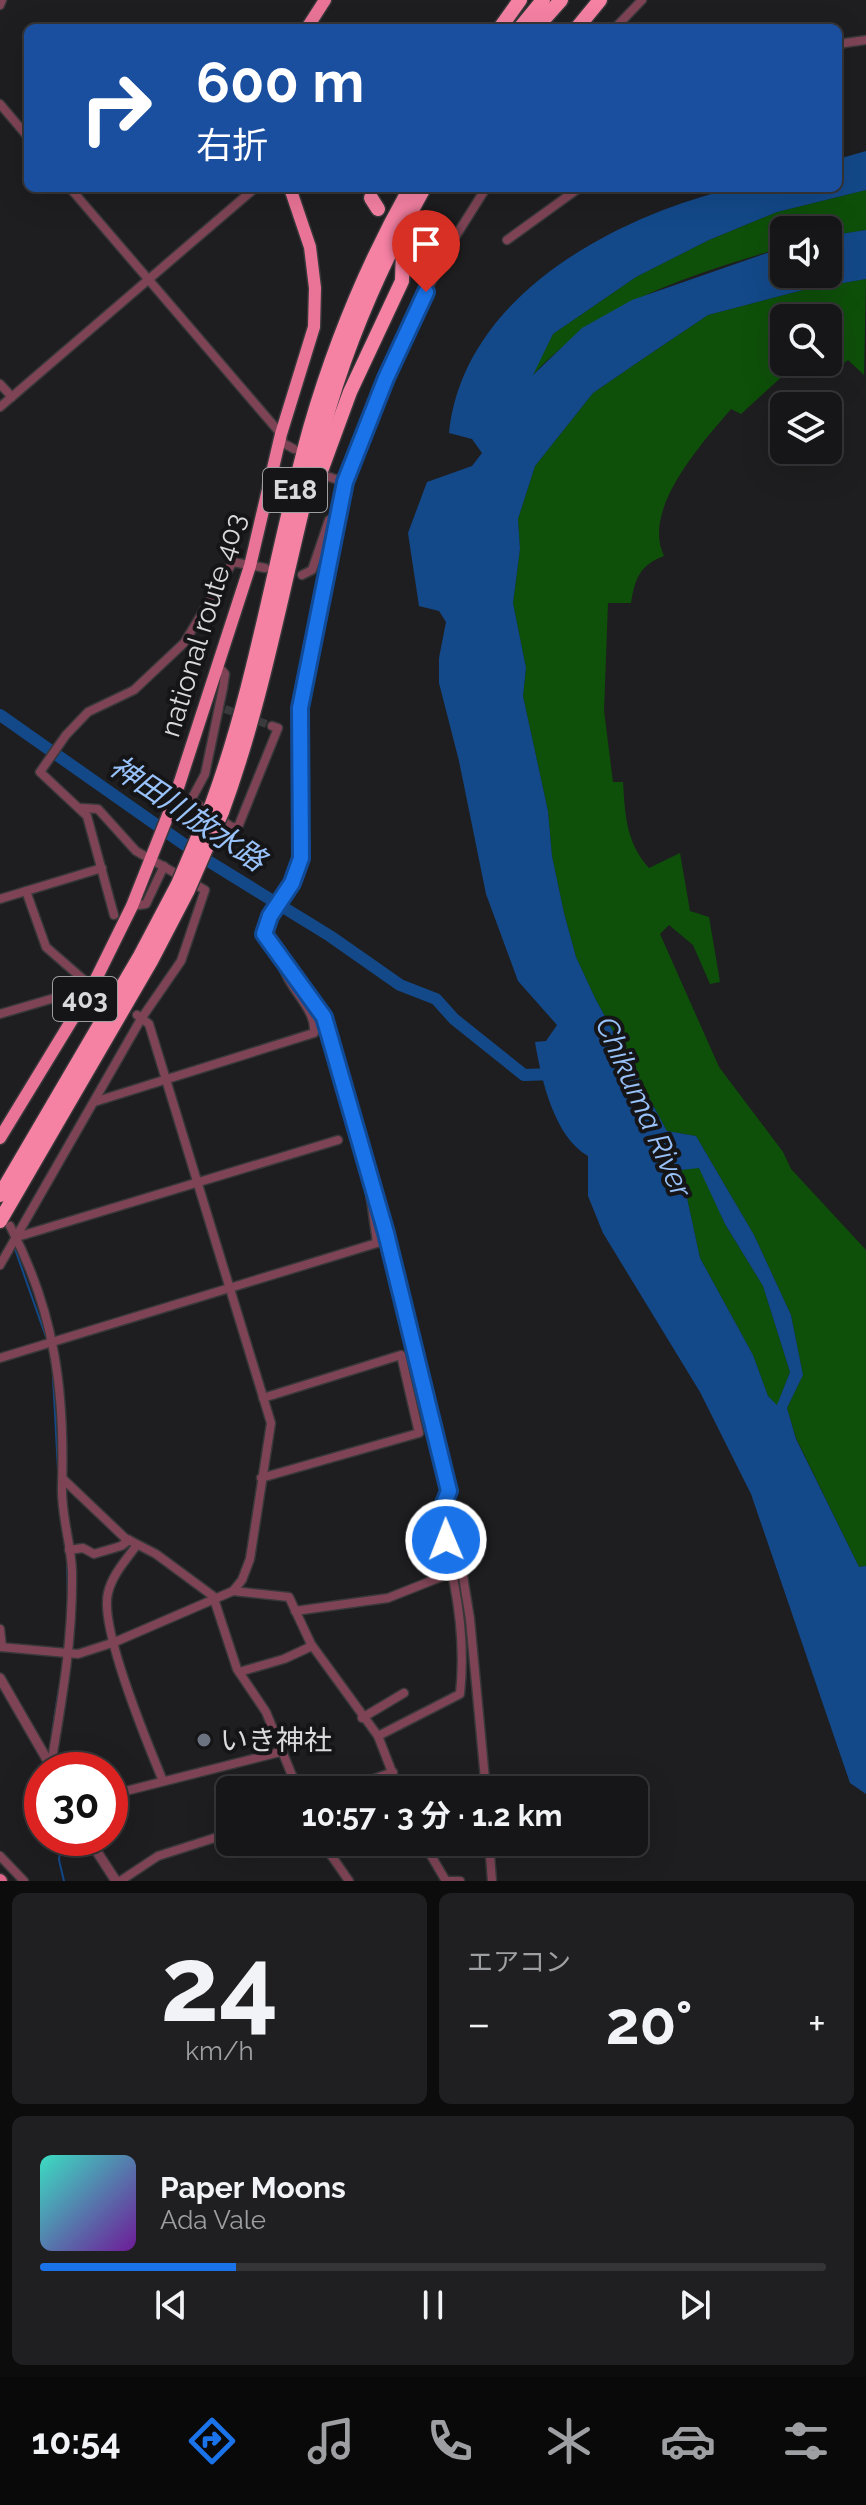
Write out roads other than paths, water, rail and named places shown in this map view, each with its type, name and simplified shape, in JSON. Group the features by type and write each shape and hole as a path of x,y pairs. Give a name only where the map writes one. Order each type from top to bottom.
{"highway":[{"path":"310,24 325,0"},
{"path":"503,24 520,0"},
{"path":"523,24 543,0"},
{"path":"540,24 561,0"},
{"path":"580,24 600,0"},
{"name":"national route 403","path":"0,1138 98,990 174,800 250,566 281,434 314,327 315,288 310,247 291,192"},
{"name":"E18","path":"217,808 321,393 377,249 405,192"},
{"name":"E18","path":"5,1224 183,887 250,731 332,397 373,289 422,192"},
{"path":"273,647 312,499 339,419 402,281 403,249"},
{"name":"E18","path":"0,1195 183,887"}],"street":[{"path":"619,24 642,0"},
{"path":"842,43 866,40"},
{"path":"0,104 24,132"},
{"path":"73,192 281,434 283,443 294,449"},
{"path":"0,407 250,192"},
{"path":"483,192 452,242 414,315 345,482 300,708 301,858 292,883 270,916 265,938 324,1017 398,1277 449,1491 470,1619 485,1776"},
{"path":"507,240 573,192"},
{"path":"0,384 12,397"},
{"path":"326,476 345,482"},
{"path":"302,575 312,570 329,520 337,518"},
{"path":"114,915 82,808 40,772 66,735 88,712 134,690 184,643 233,562 265,568"},
{"path":"218,666 225,674 222,709 205,774 191,800 232,827 238,827 268,760 278,728 272,726"},
{"path":"0,1265 139,1017 181,961 205,890 164,866 153,855 136,851 98,809 82,808"},
{"path":"132,906 146,904 164,866"},
{"path":"0,899 102,868"},
{"path":"26,891 46,947 98,990"},
{"path":"93,1102 314,1033 311,1016 284,975 282,962"},
{"path":"65,995 77,975"},
{"path":"0,1014 65,995 98,990"},
{"path":"0,1629 1,1647 78,1654 115,1642 233,1591 242,1580 250,1559 271,1423 149,1024 139,1017"},
{"path":"16,1237 338,1140"},
{"path":"0,1358 377,1243 370,1183"},
{"path":"5,1224 16,1237 54,1341 69,1550 70,1652 54,1752"},
{"path":"261,1478 419,1433 401,1355 263,1398"},
{"path":"63,1479 132,1543 156,1554 215,1599 239,1672 266,1712 291,1776"},
{"path":"378,1736 460,1694 463,1664 444,1503 449,1491"},
{"path":"69,1550 83,1548 94,1554 132,1543"},
{"path":"132,1543 106,1597 127,1687 163,1781"},
{"path":"295,1611 388,1598 451,1573"},
{"path":"233,1591 289,1597 312,1646 378,1736 394,1776"},
{"path":"239,1672 284,1659 312,1646"},
{"path":"0,1678 43,1752"},
{"path":"362,1718 404,1693"},
{"path":"128,1790 280,1752"},
{"path":"382,1776 393,1772"},
{"path":"101,1856 118,1881 158,1856 216,1837"},
{"path":"0,1856 24,1881"},
{"path":"332,1856 349,1881"},
{"path":"431,1856 446,1881 460,1881"},
{"path":"490,1856 492,1881"}],"water":[{"name":"Chikuma River","path":"866,151 866,190 777,212 709,240 636,277 553,334 533,375 582,328 632,300 770,252 770,288 814,288 708,315 593,393 535,466 518,519 520,549 513,603 526,668 523,696 548,811 552,856 576,957 667,1131 696,1136 754,1235 791,1315 803,1375 787,1408 796,1439 859,1567 866,1566 866,1794 850,1783 751,1494 700,1392 603,1233 588,1196 588,1156 566,1135 551,1105 535,1042 546,1041 557,1025 518,981 486,894 459,761 439,683 439,658 446,622 439,611 419,606 408,533 427,482 472,466 482,453 472,439 449,433 460,384 483,341 514,303 552,270 595,242 641,219 720,192 842,192 842,158","holes":["699,1168 725,1224 763,1286 790,1372 777,1405 768,1396 753,1355 700,1258 681,1170"]},
{"path":"866,230 866,279 842,283 842,234"}],"waterway":[{"name":"神田川放水路","path":"0,715 205,859 330,936 400,985 436,999 454,1019 524,1075 555,1074"},
{"path":"15,1249 46,1337"},
{"path":"53,1377 58,1470"},
{"path":"67,1560 68,1602"},
{"path":"52,1733 59,1688"},
{"path":"59,1856 64,1881"}],"tunnel":[{"path":"225,709 272,726"}],"place":[{"name":"いき神社","path":"204,1740"}]}
